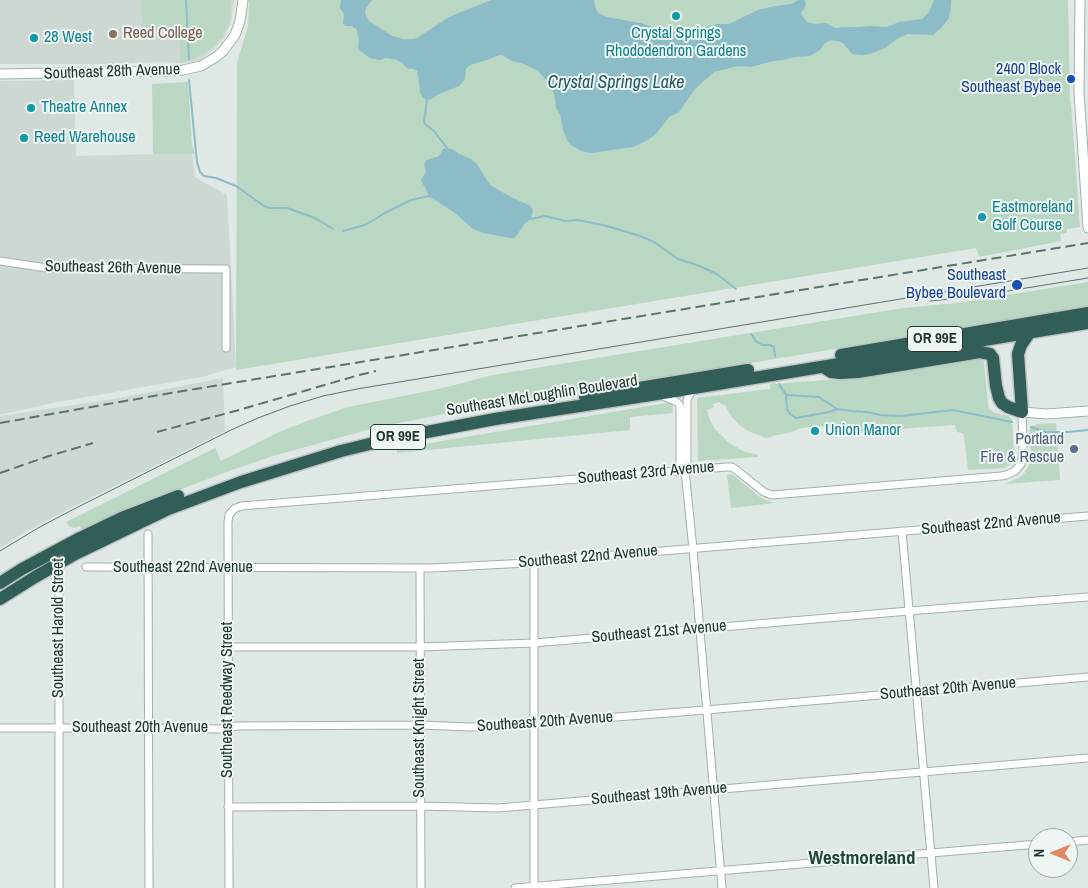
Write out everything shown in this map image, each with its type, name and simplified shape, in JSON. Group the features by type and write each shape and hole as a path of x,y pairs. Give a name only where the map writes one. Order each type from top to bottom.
{"highway":[{"name":"Southeast McLoughlin Boulevard","path":"0,583 22,568 59,548 124,517 272,463 361,438 438,421 777,370 1088,314"},
{"name":"Southeast McLoughlin Boulevard","path":"0,599 75,554 166,510 241,482 318,458 390,439 693,388 777,370 822,367 1088,323"},
{"path":"822,367 831,372 858,372 985,352 993,358 998,394 1002,403 1022,412 1018,354 1021,345 1030,332"}],"main road":[{"name":"Southeast 28th Avenue","path":"0,74 183,70 201,66 223,51 235,35 240,21 243,0"},
{"path":"1080,0 1079,92 1088,228"},
{"path":"1022,412 1047,414 1088,411"}],"street":[{"name":"Southeast 26th Avenue","path":"0,261 47,268 226,269 226,348"},
{"path":"684,471 687,462 687,400 693,388"},
{"path":"658,394 675,401 679,404 680,408 680,462 684,471 693,548 722,888"},
{"name":"Southeast 23rd Avenue","path":"231,512 241,506 732,467 764,492 772,495 1006,475 1015,471 1022,460 1024,450 1022,412"},
{"name":"Southeast Reedway Street","path":"229,888 228,522 231,512"},
{"name":"Southeast 22nd Avenue","path":"86,567 420,568 534,562 1088,516"},
{"path":"902,531 934,888"},
{"path":"148,534 148,888"},
{"name":"Southeast Harold Street","path":"59,548 59,888"},
{"path":"534,562 534,887"},
{"name":"Southeast Knight Street","path":"420,568 420,888"},
{"name":"Southeast 21st Avenue","path":"228,647 420,647 534,643 1088,597"},
{"name":"Southeast 20th Avenue","path":"0,728 220,729 237,726 420,725 470,727 706,710 1088,677"},
{"name":"Southeast 19th Avenue","path":"228,807 420,806 485,808 1088,758"},
{"path":"516,888 1028,845"}],"shaded area":[{"name":"Reed College","path":"0,0 234,0 231,22 224,38 202,58 193,62 0,64"},
{"path":"74,80 76,156 192,153 195,177 227,195 236,367 202,377 57,402 0,415 0,81"},
{"path":"223,378 225,431 61,513 0,548 0,416 114,399"}],"green space":[{"path":"141,0 231,0 229,22 221,38 210,49 195,58 181,63 178,29 143,31"},
{"name":"Eastmoreland Golf Course","path":"249,0 1068,0 1070,101 1080,227 1067,229 1067,233 1060,234 1061,241 979,257 976,248 236,370 237,63 248,26"},
{"path":"188,82 192,145 195,154 153,154 152,84"},
{"path":"1088,282 1088,307 455,412 378,427 273,456 232,470 126,510 82,530 80,526 74,528 66,522 215,448 221,461 279,432 348,407 443,388 493,375 903,308 958,303"},
{"path":"981,359 984,362 989,409 995,413 1009,416 1012,420 1014,456 1012,463 1004,468 968,470 964,436 963,433 957,432 955,425 839,433 834,428 818,426 802,428 767,438 750,432 739,425 725,405 721,405 720,402 713,404 714,407 707,410 715,429 728,442 743,451 758,455 758,457 698,461 697,398 770,389 770,384 775,383 849,380"},
{"path":"672,402 673,413 630,417 630,430 397,453 397,450 436,442"},
{"path":"1056,423 1060,480 1004,484 1019,478 1024,474 1029,465 1031,455 1029,431 1031,427 1037,424"},
{"path":"732,474 761,498 774,503 731,508 727,475"}],"water":[{"name":"Crystal Springs Lake","path":"341,0 372,0 366,8 365,14 369,21 392,36 403,39 417,38 449,17 491,0 594,0 598,13 607,17 681,33 717,24 729,24 758,10 792,4 798,0 805,0 806,5 801,14 807,22 814,24 826,23 835,28 887,27 899,22 922,19 929,12 934,0 951,0 951,4 949,18 933,35 907,34 885,48 870,54 852,54 843,43 831,40 810,56 794,57 751,67 738,66 714,72 695,89 679,112 669,117 656,134 646,141 633,147 591,153 581,151 567,140 560,114 556,108 554,93 538,71 502,55 496,56 470,65 466,69 465,79 459,86 427,100 420,93 417,71 408,69 397,60 370,58 360,51 357,30 352,26 343,24 344,14 340,8"},
{"path":"447,148 476,163 490,185 531,207 533,210 531,219 525,223 514,238 483,233 473,229 455,213 429,196 421,180 426,172 424,164 427,160 439,156 443,149"}],"waterway":[{"path":"186,0 189,59"},
{"path":"189,80 197,162 200,172 204,176 216,178 236,186 264,206 269,208 287,208 315,218 333,229"},
{"path":"427,100 424,122 447,148"},
{"path":"343,231 365,225 411,200 429,196"},
{"path":"531,219 545,216 565,221 578,220 640,236 654,242 678,259 717,274 736,289"},
{"path":"751,334 762,345 774,347 775,356"},
{"path":"779,384 786,395 819,397 837,409 901,416 953,410 1012,422"},
{"path":"786,395 787,409 796,418 837,409"},
{"path":"1031,427 1045,432 1088,430"}],"tram line":[{"path":"0,551 74,509 231,430 290,406 323,396 1088,268"},
{"path":"930,301 971,297 1088,278"}],"railway":[{"path":"0,423 171,393 1088,243"},
{"path":"157,432 376,371"},
{"path":"0,473 93,443"}],"place":[{"name":"Crystal Springs Rhododendron Gardens","path":"676,16"},
{"name":"Reed College","path":"113,34"},
{"name":"28 West","path":"34,38"},
{"name":"2400 Block Southeast Bybee","path":"1071,79"},
{"name":"Theatre Annex","path":"31,108"},
{"name":"Reed Warehouse","path":"24,138"},
{"name":"Eastmoreland Golf Course","path":"982,217"},
{"name":"Southeast Bybee Boulevard","path":"1017,285"},
{"name":"Union Manor","path":"815,431"},
{"name":"Portland Fire & Rescue","path":"1074,449"}],"district":[{"name":"Westmoreland","path":"862,859"}]}
